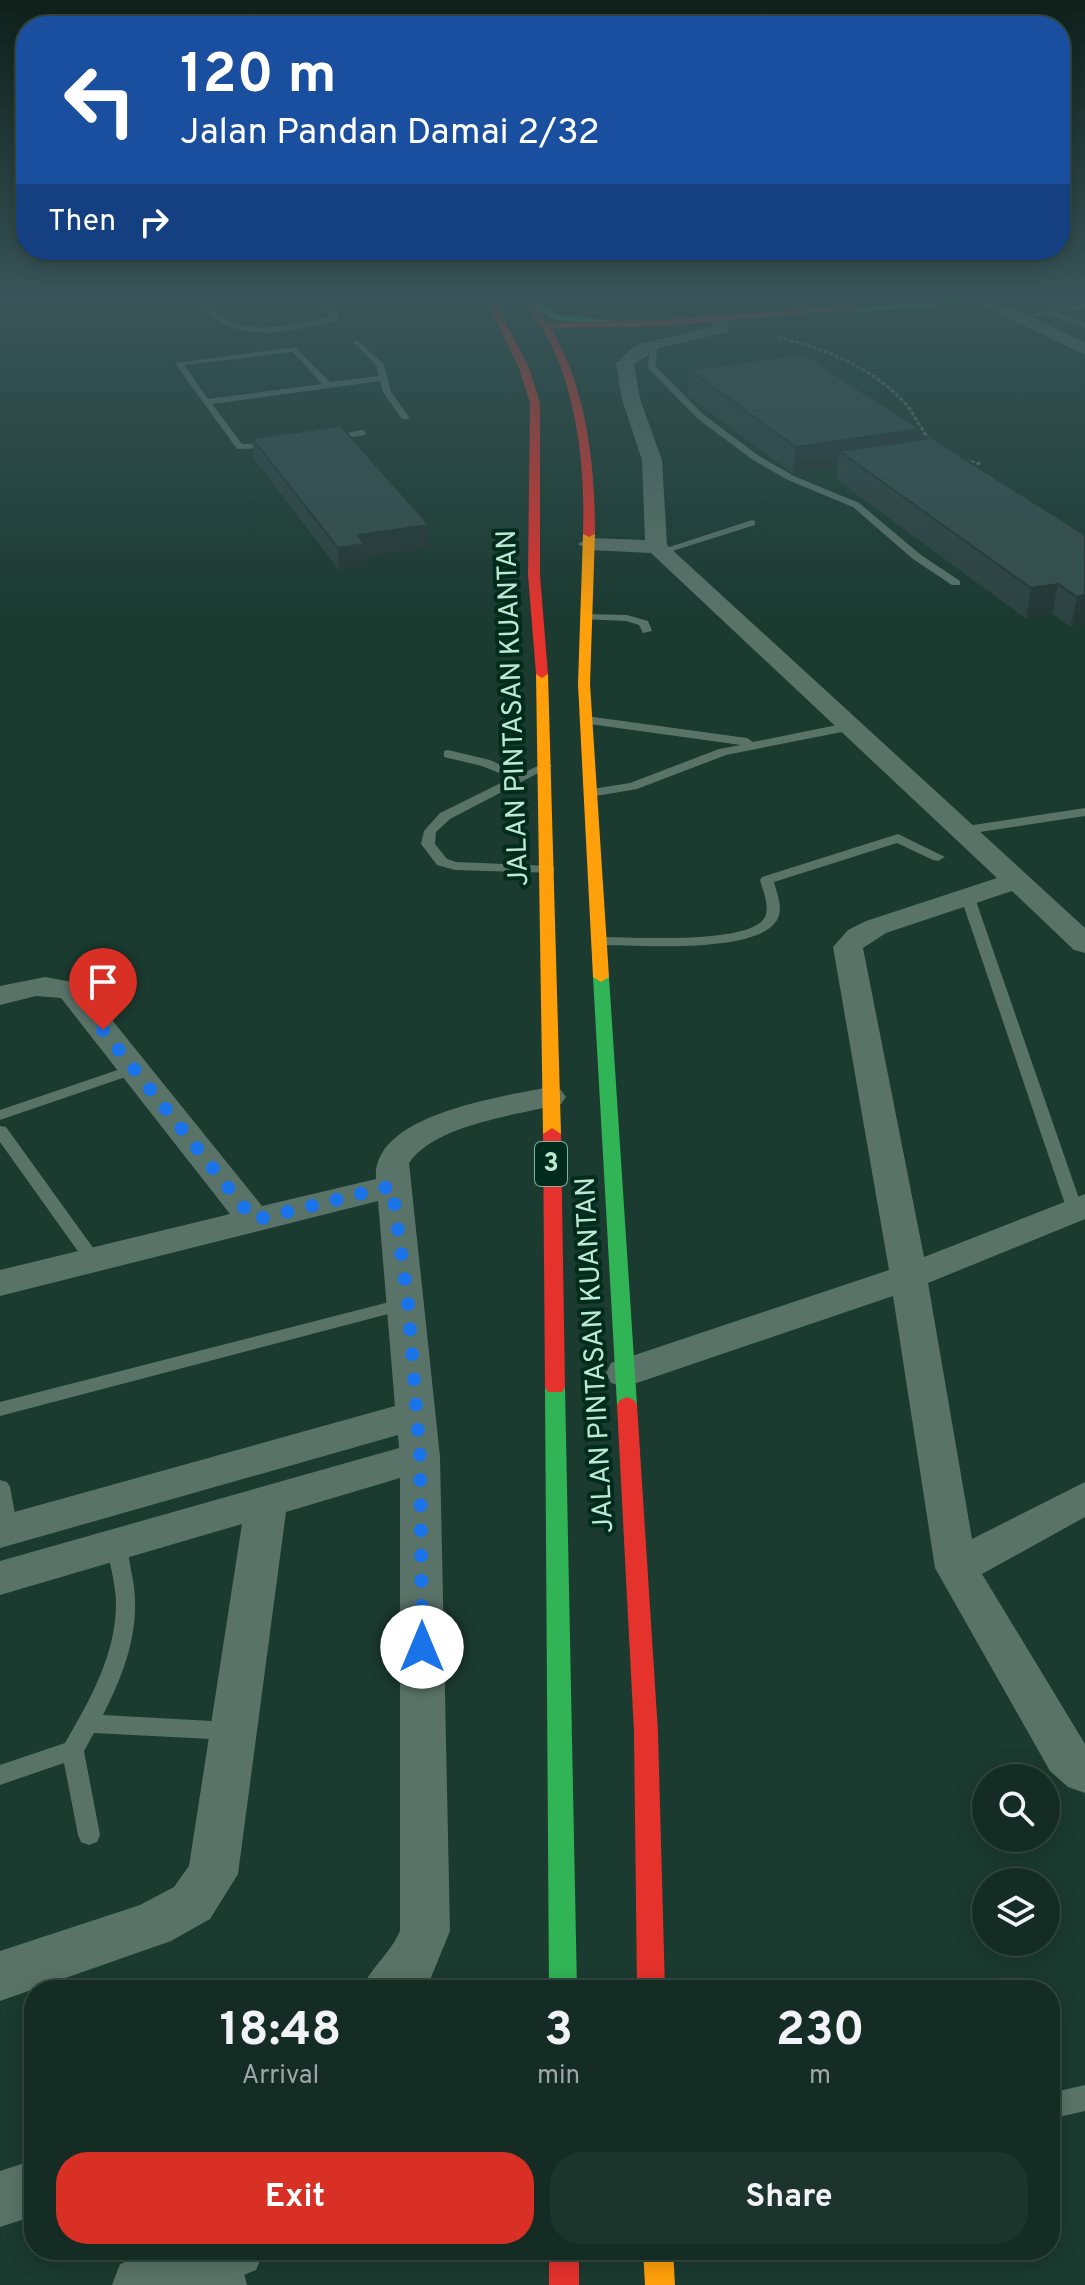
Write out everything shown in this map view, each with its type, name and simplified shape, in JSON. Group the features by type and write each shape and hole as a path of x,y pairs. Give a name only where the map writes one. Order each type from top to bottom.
{"main road":[{"name":"JALAN PINTASAN KUANTAN","path":"535,404 534,575 549,870 549,1097 559,1500 563,1980"},
{"name":"JALAN PINTASAN KUANTAN","path":"568,404 584,455 590,498 585,617 586,720 646,1732 651,1980"},
{"path":"564,2260 564,2285"},
{"path":"659,2260 660,2285"}],"street":[{"path":"635,404 652,460 655,494 651,529 659,549 847,727 1085,944"},
{"path":"589,544 659,549"},
{"path":"1015,881 876,927 858,936 848,947 909,1277 956,1568 1067,1757 1085,1772"},
{"path":"0,996 39,986 60,985 72,991 254,1220"},
{"path":"396,1980 412,1963 425,1931 420,1457 408,1303 392,1186 392,1163 397,1150 408,1141 465,1118 549,1097"},
{"path":"0,1283 392,1186"},
{"path":"625,1373 909,1277 1080,1208"},
{"path":"4,1531 417,1415"},
{"path":"0,1578 420,1457"},
{"path":"956,1568 1085,1498"},
{"path":"0,1976 153,1924 192,1903 213,1874 266,1503"},
{"path":"0,2199 24,2191"},
{"path":"141,2285 232,2263"}],"lane":[{"path":"207,404 240,447 289,443"},
{"path":"397,404 405,417"},
{"path":"688,404 701,417 771,468 856,505 917,557 956,583"},
{"path":"318,439 362,433"},
{"path":"659,549 752,523"},
{"path":"585,617 636,619 644,623 647,631"},
{"path":"586,720 757,744"},
{"path":"590,793 633,786 695,761 757,744 847,727"},
{"path":"448,754 486,763 521,778"},
{"path":"546,766 436,822 428,844 432,854 442,862 455,866 549,870"},
{"path":"960,831 1085,812"},
{"path":"599,941 717,939 758,930 768,924 774,911 767,880 898,838 938,857"},
{"path":"968,898 1080,1208"},
{"path":"0,1115 135,1069"},
{"path":"0,1131 93,1260"},
{"path":"0,1409 408,1303"},
{"path":"0,1487 4,1531"},
{"path":"89,1835 73,1750 88,1723 124,1633 124,1584 116,1545"},
{"path":"88,1723 233,1732"},
{"path":"0,1775 73,1750"},
{"path":"1060,2104 1085,2098"}],"path":[{"path":"905,404 918,417 924,435 935,444"},
{"path":"956,457 980,464"}],"building":[{"path":"736,404 880,404 919,429 796,447"},
{"path":"341,426 429,525 358,535 364,544 338,548 252,438"},
{"path":"932,438 1085,535 1085,595 1077,597 1058,584 1031,588 839,451"}],"traffic: fast":[{"path":"601,977 627,1405"},
{"path":"555,1387 563,1980"}],"traffic: slow":[{"path":"589,534 584,684 601,977"},
{"path":"542,674 552,1134"},
{"path":"659,2260 660,2285"}],"traffic: jam":[{"path":"535,404 534,575 542,674"},
{"path":"576,404 587,469 589,534"},
{"path":"552,1134 555,1387"},
{"path":"627,1405 646,1732 651,1980"},
{"path":"564,2260 564,2285"}],"route":[{"path":"103,1030 254,1220 392,1186 408,1303 420,1457 422,1647"}]}
